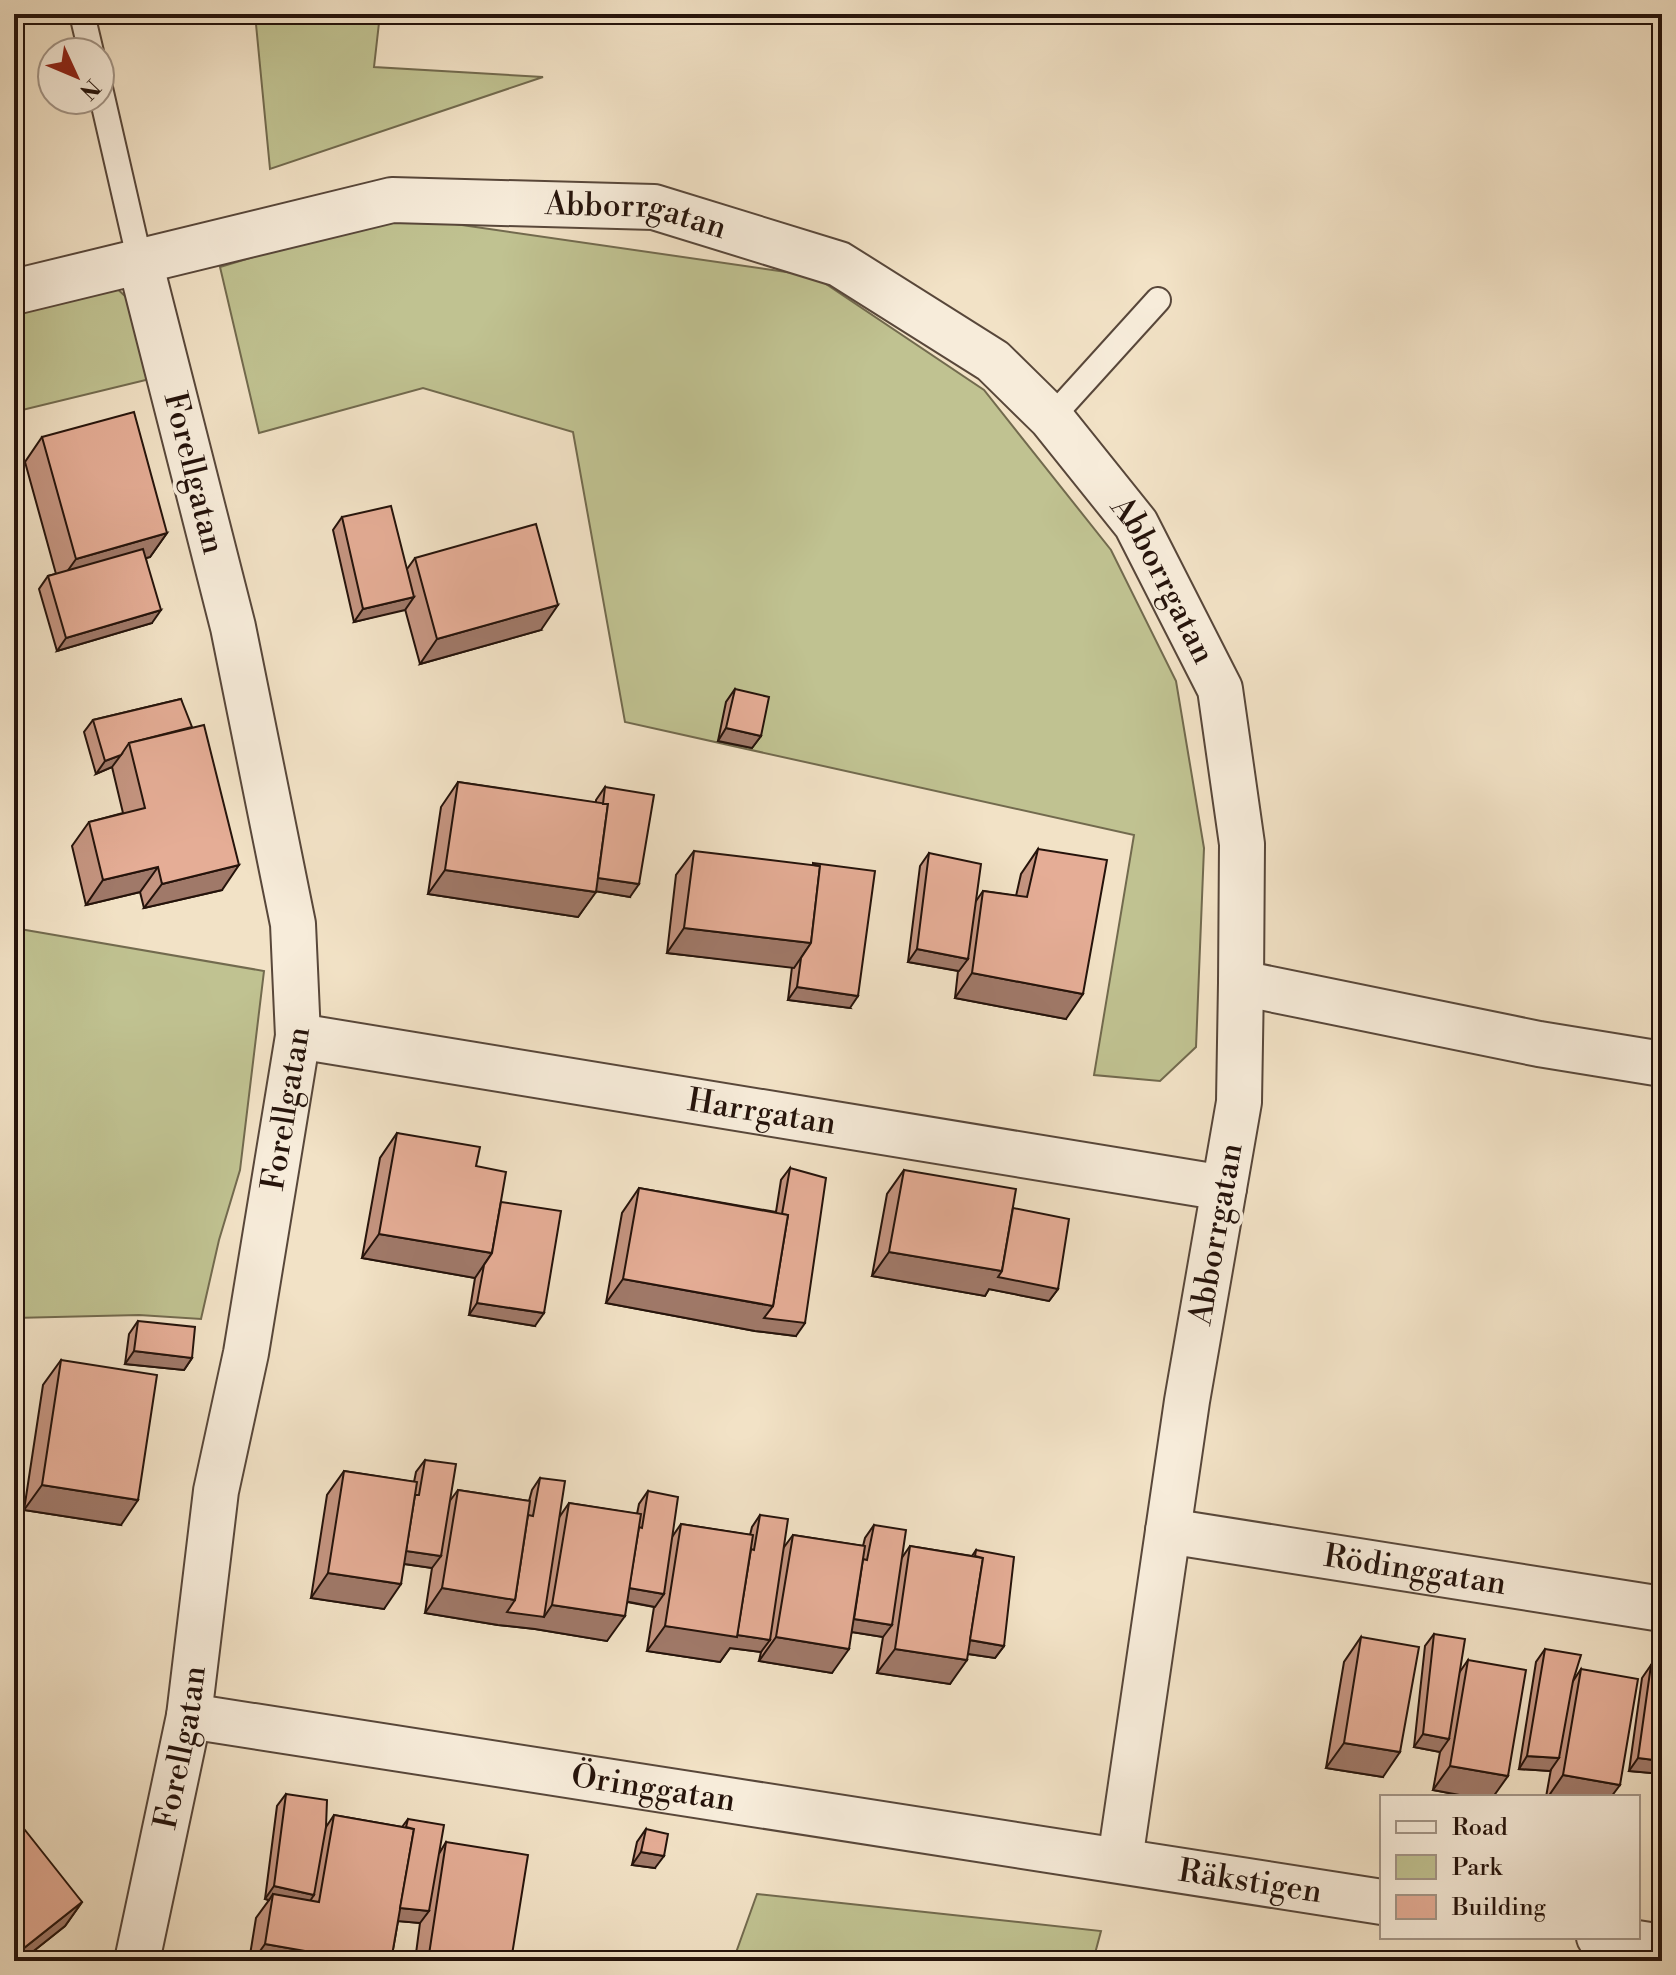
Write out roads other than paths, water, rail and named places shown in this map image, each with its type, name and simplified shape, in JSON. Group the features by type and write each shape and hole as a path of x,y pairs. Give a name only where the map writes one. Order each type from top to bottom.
{"street":[{"name":"Abborrgatan","path":"14,292 392,200 654,207 839,264 993,361 1051,418 1136,524 1220,689 1242,844 1241,983 1239,1102 1168,1531 1120,1860"},
{"name":"Forellgatan","path":"137,1961 189,1716 216,1491 246,1353 298,1036 293,924 239,658 140,262"},
{"path":"1241,983 1539,1044 1662,1064"},
{"name":"Harrgatan","path":"298,1036 1224,1188"},
{"name":"Rödinggatan","path":"1168,1531 1662,1609"},
{"name":"Öringgatan","path":"189,1716 1120,1860"},
{"name":"Räkstigen","path":"1120,1860 1380,1902"},
{"path":"1612,1939 1662,1947"}],"lane":[{"path":"82,14 87,36"},
{"path":"106,116 140,262"},
{"path":"1051,418 1158,300"}]}
